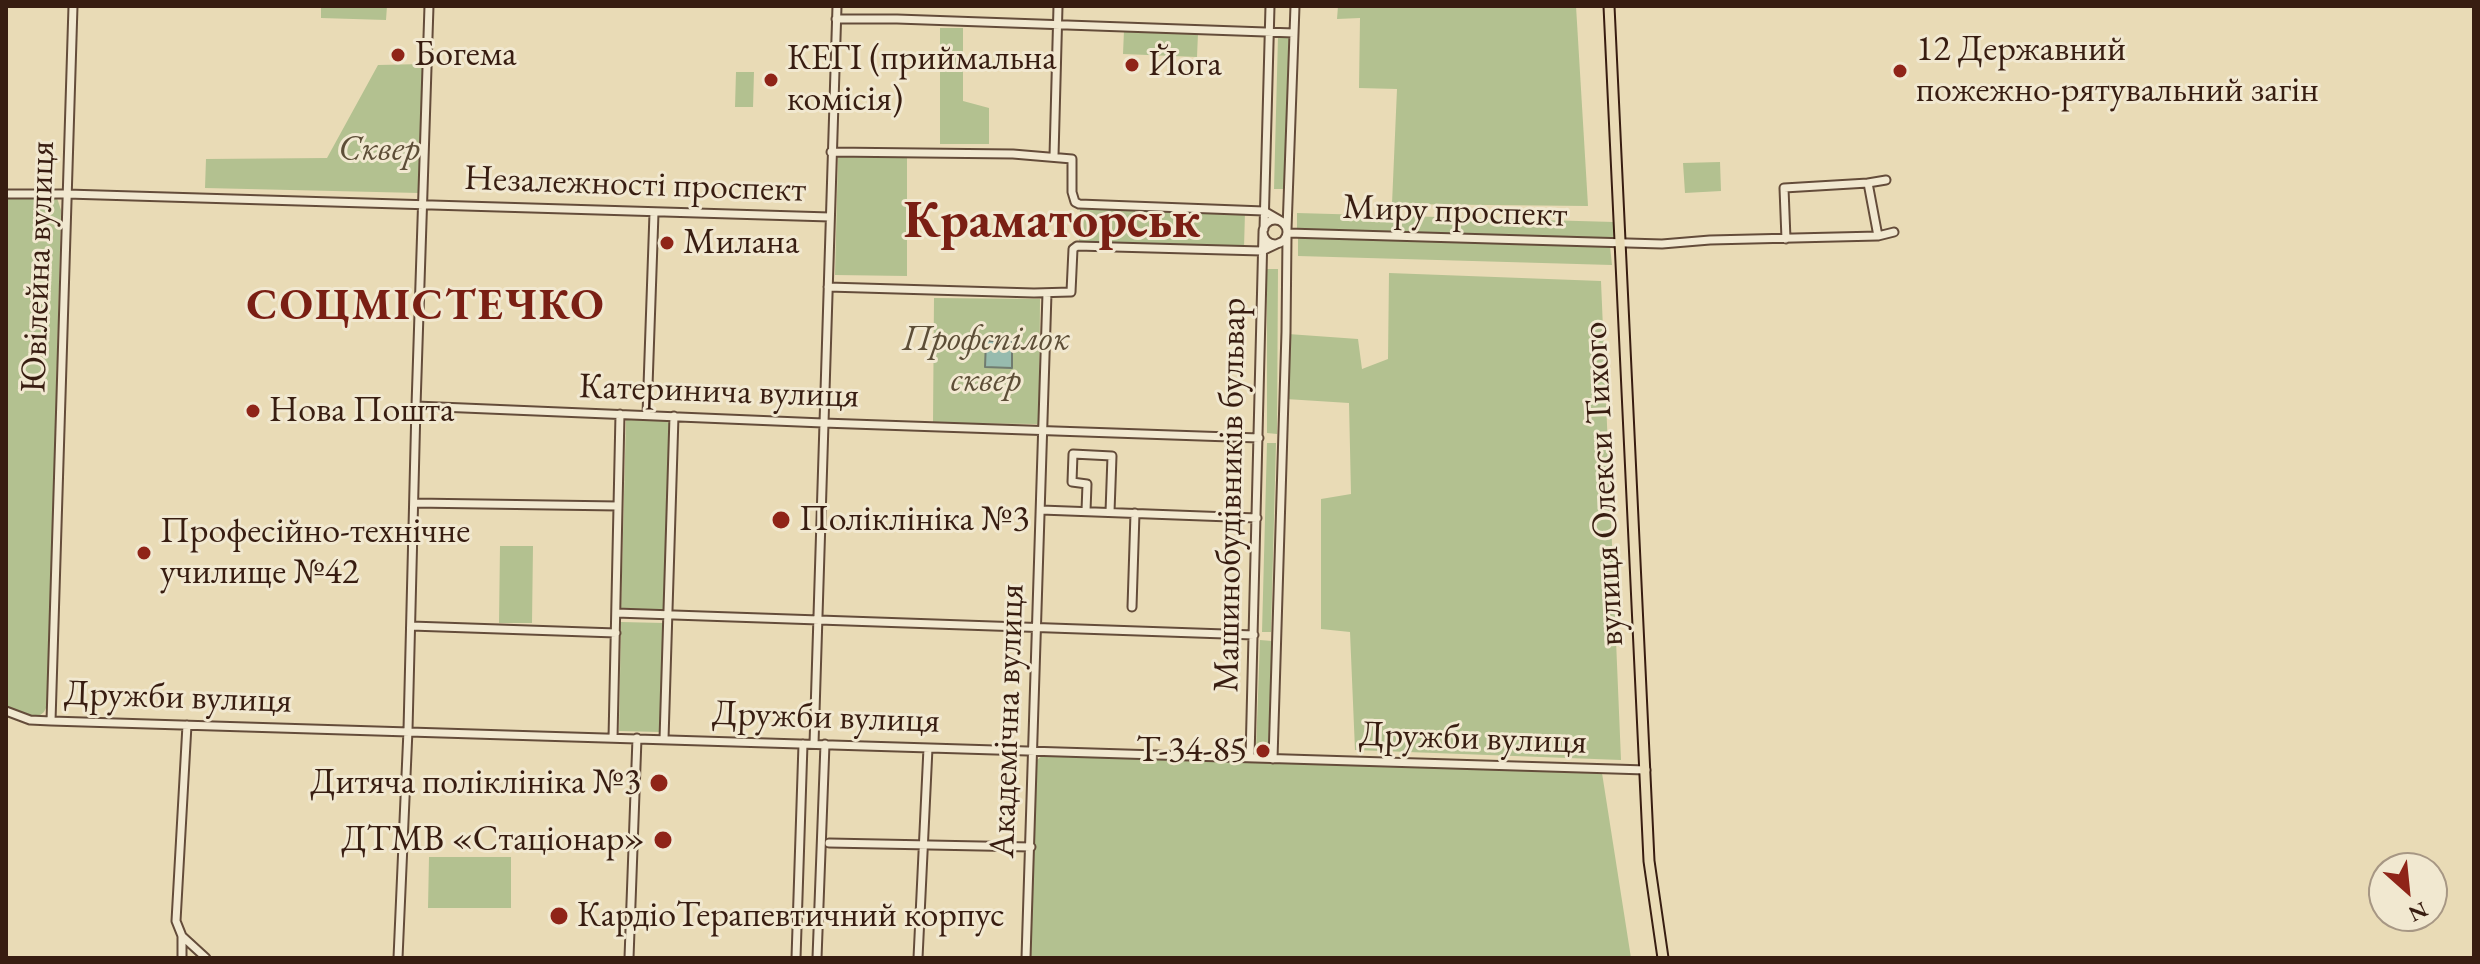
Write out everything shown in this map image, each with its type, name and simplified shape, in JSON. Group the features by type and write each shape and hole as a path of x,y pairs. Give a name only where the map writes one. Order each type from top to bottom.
{"main road":[{"name":"вулиця Олекси Тихого","path":"1609,6 1650,870 1663,958"}],"street":[{"name":"Ювілейна вулиця","path":"51,721 73,6"},
{"path":"398,958 408,730 429,6"},
{"path":"814,744 837,6"},
{"path":"831,152 1054,156 1058,6"},
{"name":"Машинобудівників бульвар","path":"1250,758 1270,6"},
{"name":"Машинобудівників бульвар","path":"1273,759 1286,332 1285,232 1295,6"},
{"path":"836,19 1294,33"},
{"name":"Миру проспект","path":"1054,156 1072,159 1072,192 1075,202 1079,204 1264,211 1285,232"},
{"path":"1786,239 1784,188 1886,180"},
{"path":"1868,183 1878,236"},
{"name":"Незалежності проспект","path":"6,194 830,217"},
{"path":"647,415 654,213"},
{"path":"1271,220 1285,232 1270,243 1263,231 1271,220"},
{"name":"Миру проспект","path":"1047,293 1071,292 1073,249 1077,246 1262,251 1285,232 1662,244 1878,236 1894,232"},
{"path":"828,287 1047,293"},
{"name":"Академічна вулиця","path":"1026,958 1047,293"},
{"name":"Катеринича вулиця","path":"416,406 1259,438"},
{"path":"613,738 620,414"},
{"path":"664,739 674,416"},
{"path":"1086,511 1087,484 1072,482 1073,454 1112,456 1110,512"},
{"path":"414,503 618,506"},
{"path":"1041,510 1257,518"},
{"path":"1132,607 1135,513"},
{"path":"616,613 1254,635"},
{"path":"411,626 616,633"},
{"name":"Дружби вулиця","path":"6,711 30,720 51,721 1646,770"},
{"path":"182,958 182,936 176,921 187,725"},
{"path":"629,958 637,738"},
{"path":"796,958 803,744"},
{"path":"817,958 825,744"},
{"path":"918,958 928,748"},
{"path":"829,843 1031,847"},
{"path":"182,936 206,958"}],"green space":[{"path":"321,6 387,6 386,20 321,18"},
{"path":"1338,6 1576,6 1588,206 1392,204 1397,89 1359,88 1360,18 1337,19"},
{"path":"940,28 963,28 963,101 989,108 989,144 940,144"},
{"path":"1124,30 1198,33 1197,57 1123,54"},
{"path":"1278,36 1289,36 1284,189 1274,189"},
{"name":"Сквер","path":"424,64 419,193 205,188 206,159 327,158 378,65"},
{"path":"736,72 754,72 753,107 735,107"},
{"path":"838,157 907,158 907,276 835,275"},
{"path":"1720,162 1721,191 1685,193 1683,163"},
{"path":"6,198 57,198 61,210 48,704 39,716 23,716 6,708"},
{"path":"1080,208 1245,212 1244,248 1079,244"},
{"path":"1297,213 1614,222 1613,238 1297,229"},
{"path":"1298,238 1610,246 1612,265 1298,256"},
{"path":"1267,269 1278,269 1277,434 1267,433"},
{"path":"1389,273 1601,281 1621,760 1355,750 1350,632 1321,629 1321,499 1351,494 1349,403 1286,399 1288,334 1358,339 1362,369 1388,359"},
{"name":"Профспілок сквер","path":"934,298 1040,299 1039,424 933,423"},
{"path":"626,419 670,421 668,611 621,609"},
{"path":"1267,443 1276,443 1271,632 1262,632"},
{"path":"500,546 533,546 532,623 499,623"},
{"path":"621,622 664,623 660,732 619,731"},
{"path":"1260,640 1272,641 1268,750 1256,750"},
{"path":"1043,755 1602,773 1631,958 1029,958 1036,761"},
{"path":"429,857 511,857 511,908 428,908"}],"water":[{"path":"986,341 1012,341 1012,368 985,367"}],"place":[{"name":"Богема","path":"398,55"},
{"name":"Йога","path":"1132,65"},
{"name":"12 Державний пожежно-рятувальний загін","path":"1900,71"},
{"name":"КЕГІ (приймальна комісія)","path":"771,80"},
{"name":"Милана","path":"667,243"},
{"name":"Нова Пошта","path":"253,411"},
{"name":"Поліклініка №3","path":"781,520"},
{"name":"Професійно-технічне училище №42","path":"144,553"},
{"name":"Т-34-85","path":"1263,751"},
{"name":"Дитяча поліклініка №3","path":"659,783"},
{"name":"ДТМВ «Стаціонар»","path":"663,840"},
{"name":"КардіоТерапевтичний корпус","path":"559,916"}],"district":[{"name":"Краматорськ","path":"1052,223"},
{"name":"СОЦМІСТЕЧКО","path":"426,307"}]}
